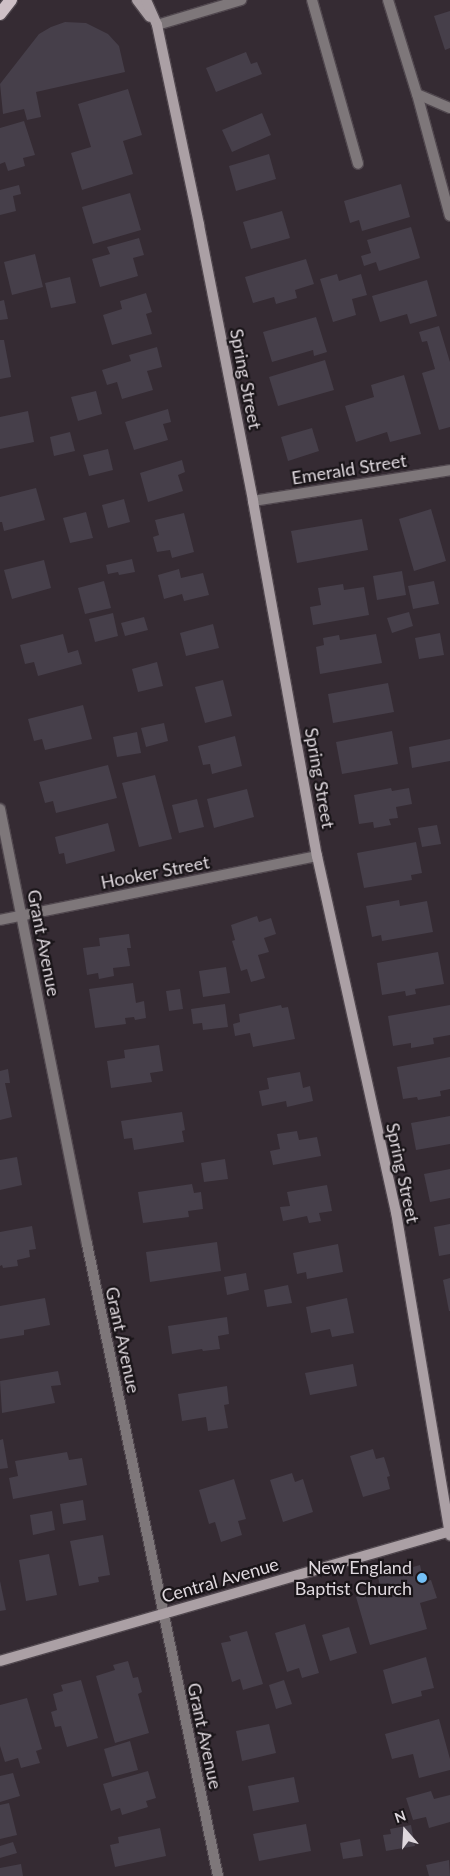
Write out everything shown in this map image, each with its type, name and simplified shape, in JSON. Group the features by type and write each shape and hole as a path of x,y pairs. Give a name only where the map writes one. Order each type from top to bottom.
{"main road":[{"path":"0,14 11,0"}],"street":[{"name":"Spring Street","path":"136,0 157,25"},
{"name":"Spring Street","path":"146,0 157,25 253,501 317,856 396,1212 450,1532"},
{"path":"157,25 241,0"},
{"path":"312,0 358,164"},
{"path":"388,0 417,94 450,216"},
{"path":"417,94 450,108"},
{"name":"Emerald Street","path":"253,501 450,470"},
{"name":"Grant Avenue","path":"0,810 218,1876"},
{"name":"Hooker Street","path":"0,920 317,856"},
{"name":"Central Avenue","path":"0,1661 450,1532"}],"building":[{"path":"450,11 450,48 445,50 434,16"},
{"path":"65,22 86,23 108,34 119,46 125,72 36,92 41,117 27,120 24,109 3,114 0,84 39,34"},
{"path":"246,52 251,64 257,62 262,74 216,92 206,68"},
{"path":"128,89 142,135 123,141 133,174 82,190 71,153 91,147 78,104"},
{"path":"262,113 271,135 232,152 222,130"},
{"path":"24,121 35,155 23,158 25,166 8,171 5,162 0,164 0,128"},
{"path":"269,154 276,179 236,191 229,166"},
{"path":"401,184 410,217 362,231 359,220 350,223 344,201"},
{"path":"19,185 21,194 13,196 16,211 0,215 0,190"},
{"path":"130,193 141,230 93,244 82,207"},
{"path":"282,211 290,238 251,249 243,222"},
{"path":"411,227 420,258 379,271 376,262 364,266 361,256 371,253 367,240"},
{"path":"139,238 144,255 133,258 138,276 100,287 92,259 110,254 107,247"},
{"path":"35,254 43,287 12,295 4,262"},
{"path":"306,259 314,284 295,290 297,298 276,304 274,297 253,303 245,277"},
{"path":"337,274 339,281 361,274 367,295 352,299 356,315 333,322 320,279"},
{"path":"70,277 76,303 51,308 45,283"},
{"path":"427,280 437,316 410,324 407,314 380,322 372,296"},
{"path":"146,293 152,312 146,314 152,334 112,345 103,315 122,309 120,301"},
{"path":"4,300 8,319 0,320 0,301"},
{"path":"316,317 327,352 314,356 313,350 272,362 263,332"},
{"path":"439,326 450,362 450,427 439,430 422,373 435,369 427,341 422,342 419,332"},
{"path":"0,340 4,340 11,377 0,379"},
{"path":"157,347 162,367 147,371 153,390 122,399 117,382 107,385 102,370 131,361 129,355"},
{"path":"325,360 334,390 278,406 269,377"},
{"path":"404,375 421,434 390,442 387,432 356,442 345,406 374,397 371,385"},
{"path":"96,391 102,414 78,421 71,397"},
{"path":"168,409 171,422 163,424 168,440 134,450 125,422"},
{"path":"28,411 34,442 0,449 0,417"},
{"path":"312,428 319,451 288,461 281,437"},
{"path":"70,432 75,451 54,456 50,437"},
{"path":"108,449 113,470 89,476 83,455"},
{"path":"182,460 185,472 178,475 183,491 148,502 140,473"},
{"path":"36,488 45,520 4,531 2,522 0,522 0,497"},
{"path":"124,499 130,522 108,528 102,505"},
{"path":"431,509 446,561 414,571 399,519"},
{"path":"86,512 93,538 70,543 63,518"},
{"path":"184,513 194,552 172,558 170,550 157,552 153,537 159,535 155,520"},
{"path":"362,519 368,550 297,563 291,531"},
{"path":"132,559 135,572 119,575 118,572 108,574 106,565"},
{"path":"44,560 51,588 12,599 4,570"},
{"path":"179,569 181,578 203,573 209,595 184,601 182,594 164,599 158,575"},
{"path":"402,571 406,595 377,600 373,576"},
{"path":"104,581 111,608 85,614 78,588"},
{"path":"434,581 439,604 413,609 408,586"},
{"path":"343,584 344,590 364,587 369,615 313,625 310,607 321,605 318,588"},
{"path":"409,612 413,626 392,633 387,618"},
{"path":"113,613 118,636 95,642 89,619"},
{"path":"144,617 148,630 125,636 121,623"},
{"path":"213,624 219,648 186,656 180,633"},
{"path":"440,633 444,655 419,659 415,638"},
{"path":"63,634 68,653 78,650 82,664 38,676 34,662 25,664 20,645"},
{"path":"376,634 382,663 320,674 316,647 324,645 323,638 339,635 340,640"},
{"path":"157,662 163,686 138,692 132,669"},
{"path":"223,680 232,716 205,723 195,687"},
{"path":"388,683 394,712 333,723 328,694"},
{"path":"83,705 92,739 45,750 42,739 34,741 28,719"},
{"path":"164,723 168,741 146,747 141,728"},
{"path":"392,731 398,764 342,774 336,742"},
{"path":"137,732 141,753 117,757 113,737"},
{"path":"235,736 242,766 212,774 210,764 203,765 198,746"},
{"path":"450,739 450,761 412,768 409,747"},
{"path":"108,765 117,798 56,813 53,801 45,803 39,782"},
{"path":"155,775 172,839 139,847 122,783"},
{"path":"391,788 392,791 409,788 412,804 396,807 398,818 389,819 391,825 374,828 373,822 359,824 354,795"},
{"path":"247,789 254,817 214,828 207,799"},
{"path":"197,799 204,827 179,833 172,805"},
{"path":"108,823 115,851 66,864 64,853 59,854 55,837"},
{"path":"437,825 441,844 422,847 418,828"},
{"path":"416,842 422,873 411,875 412,880 364,888 357,853"},
{"path":"399,900 400,906 427,901 433,932 382,941 381,935 372,937 366,906"},
{"path":"257,916 259,922 271,918 276,934 264,938 269,952 258,955 265,978 251,982 247,969 241,971 232,941 235,940 231,925"},
{"path":"129,934 131,948 127,948 130,966 113,968 114,976 99,979 98,973 87,975 83,948 100,946 99,938"},
{"path":"438,952 444,984 415,989 416,994 406,996 405,991 382,995 377,963"},
{"path":"226,967 230,993 203,997 199,971"},
{"path":"133,983 136,1003 144,1001 146,1018 135,1020 134,1017 125,1018 126,1024 95,1028 89,989"},
{"path":"180,989 183,1009 169,1011 166,991"},
{"path":"225,1004 228,1027 203,1030 202,1023 193,1024 191,1009"},
{"path":"281,1005 282,1008 288,1007 295,1039 253,1047 250,1033 235,1036 233,1024 240,1022 239,1014"},
{"path":"450,1005 450,1035 433,1038 434,1044 411,1048 411,1043 393,1046 388,1016"},
{"path":"159,1045 163,1071 150,1073 152,1082 111,1088 107,1061 125,1058 124,1050"},
{"path":"450,1057 450,1089 440,1091 441,1096 418,1100 417,1097 403,1099 397,1067"},
{"path":"8,1069 10,1083 5,1083 12,1117 0,1120 0,1071"},
{"path":"300,1072 303,1088 310,1086 313,1101 287,1107 286,1101 262,1106 259,1091 269,1089 267,1078"},
{"path":"182,1112 185,1130 182,1131 184,1142 134,1150 132,1138 124,1139 121,1121"},
{"path":"450,1116 450,1144 416,1150 411,1123"},
{"path":"297,1131 299,1140 317,1137 321,1156 273,1165 270,1151 280,1149 277,1134"},
{"path":"17,1157 22,1185 0,1190 0,1160"},
{"path":"225,1159 228,1179 204,1182 201,1163"},
{"path":"450,1169 450,1198 430,1202 424,1174"},
{"path":"192,1184 194,1193 201,1192 203,1209 188,1211 189,1217 143,1223 138,1192"},
{"path":"327,1185 332,1211 319,1213 321,1221 309,1223 307,1216 283,1221 280,1207 290,1206 287,1192"},
{"path":"450,1224 450,1254 439,1256 434,1227"},
{"path":"32,1226 36,1249 29,1250 30,1257 17,1260 18,1266 3,1268 2,1265 0,1266 0,1232"},
{"path":"217,1242 221,1271 150,1282 146,1252"},
{"path":"338,1244 343,1272 307,1279 306,1272 297,1274 293,1253"},
{"path":"246,1273 249,1290 227,1295 224,1277"},
{"path":"450,1278 450,1311 449,1311 443,1280"},
{"path":"288,1285 292,1303 267,1307 264,1290"},
{"path":"45,1298 50,1325 24,1330 24,1335 0,1339 0,1306"},
{"path":"347,1298 354,1333 332,1337 330,1329 311,1333 306,1307"},
{"path":"227,1317 229,1334 218,1336 220,1349 203,1351 202,1349 172,1354 168,1326"},
{"path":"353,1364 357,1386 310,1395 305,1373"},
{"path":"58,1371 61,1385 51,1386 55,1403 2,1413 0,1381"},
{"path":"227,1386 229,1404 224,1405 228,1428 208,1431 206,1417 182,1421 178,1394"},
{"path":"3,1439 8,1468 0,1469 0,1440"},
{"path":"373,1449 376,1459 384,1457 390,1476 387,1477 390,1489 363,1497 350,1456"},
{"path":"67,1452 69,1460 82,1458 87,1485 13,1499 9,1478 18,1476 15,1461"},
{"path":"292,1473 295,1482 303,1479 313,1512 283,1522 270,1480"},
{"path":"234,1479 246,1519 238,1521 242,1535 221,1542 215,1522 209,1524 199,1490"},
{"path":"83,1500 86,1520 63,1524 60,1504"},
{"path":"52,1511 55,1530 33,1535 30,1515"},
{"path":"103,1535 110,1575 98,1577 99,1582 79,1586 70,1541"},
{"path":"49,1554 57,1595 26,1601 19,1560"},
{"path":"420,1565 424,1582 431,1580 437,1598 420,1603 427,1629 370,1645 356,1597 381,1590 378,1577"},
{"path":"0,1581 6,1610 0,1611"},
{"path":"305,1624 319,1673 302,1678 299,1668 287,1672 275,1633"},
{"path":"349,1627 357,1653 330,1661 322,1635"},
{"path":"247,1631 263,1684 243,1690 240,1679 232,1682 221,1643 231,1641 229,1636"},
{"path":"426,1657 434,1688 421,1691 422,1696 392,1704 383,1670"},
{"path":"128,1661 133,1678 138,1677 142,1692 138,1694 149,1733 115,1743 96,1676 115,1670 113,1665"},
{"path":"81,1680 98,1738 67,1747 61,1726 55,1727 51,1712 57,1710 53,1694 63,1691 61,1685"},
{"path":"284,1680 292,1704 276,1709 269,1685"},
{"path":"27,1698 42,1749 36,1751 40,1763 21,1768 18,1758 5,1762 0,1746 0,1705"},
{"path":"439,1719 450,1759 450,1770 419,1778 413,1754 392,1759 385,1734"},
{"path":"269,1724 276,1753 242,1761 236,1731"},
{"path":"130,1741 138,1770 112,1777 104,1749"},
{"path":"148,1771 156,1798 146,1801 148,1807 122,1815 120,1808 111,1811 103,1784"},
{"path":"13,1773 20,1796 0,1802 0,1776"},
{"path":"294,1777 299,1802 253,1811 248,1786"},
{"path":"431,1791 434,1799 450,1795 450,1822 429,1828 426,1817 413,1820 406,1798"},
{"path":"9,1803 17,1835 0,1839 0,1805"},
{"path":"306,1824 311,1851 259,1861 253,1834"},
{"path":"411,1825 415,1846 386,1851 383,1835 391,1834 390,1829"},
{"path":"160,1828 166,1856 115,1867 110,1845 119,1843 118,1837"},
{"path":"360,1839 363,1856 343,1859 340,1843"},
{"path":"13,1842 17,1853 0,1858 0,1846"},
{"path":"449,1860 450,1876 429,1876 426,1865"},
{"path":"21,1864 23,1876 0,1876 0,1868"}],"place":[{"name":"New England Baptist Church","path":"422,1578"}]}
